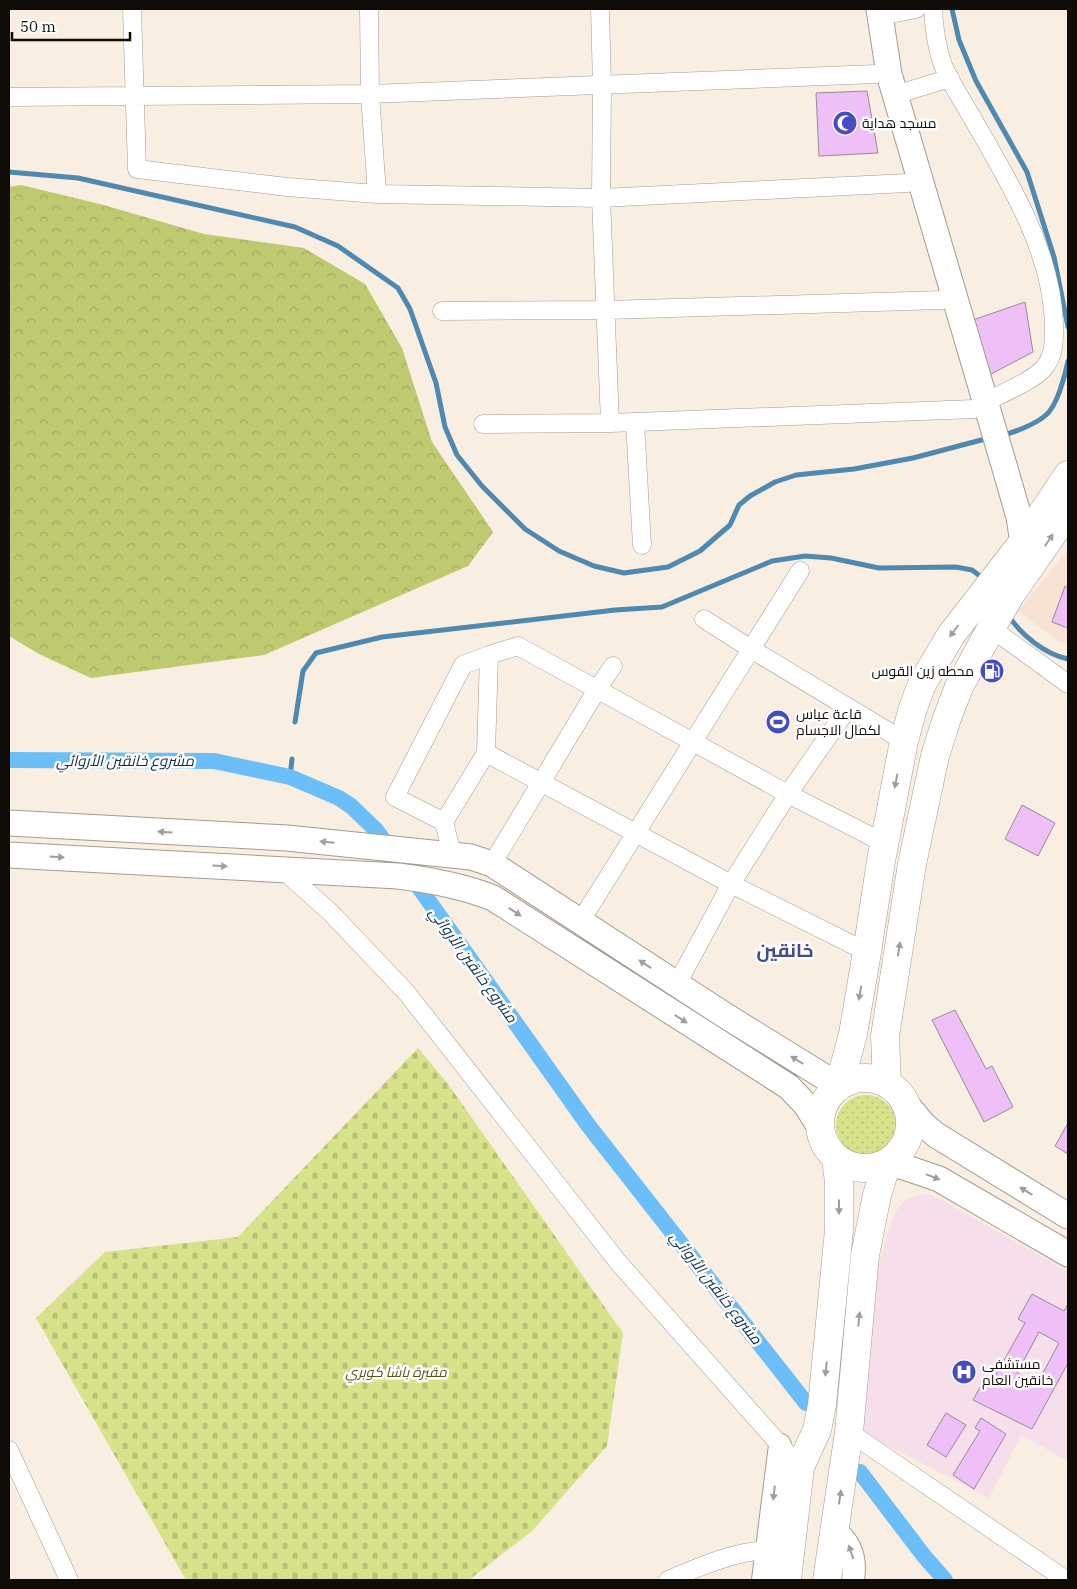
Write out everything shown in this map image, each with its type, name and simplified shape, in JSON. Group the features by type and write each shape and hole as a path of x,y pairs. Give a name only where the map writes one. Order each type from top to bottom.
{"main road":[{"path":"875,11 877,74 942,300 981,410"},
{"path":"875,11 889,74 981,410 997,467 1018,517 1023,542"},
{"path":"997,467 1006,528 1002,592"},
{"path":"9,855 409,877 480,893 493,898 789,1088 806,1105 819,1126 827,1149 836,1158 847,1165 860,1168 874,1167 887,1163 898,1154 906,1141 910,1127 909,1113 895,1092 886,1036 912,864 935,756 959,687 1023,542 1068,475"},
{"path":"838,1086 852,1034 904,741 922,684 951,635 1002,592 1068,512"},
{"path":"913,708 947,718"},
{"path":"9,823 287,838 471,857 492,864 838,1086"},
{"path":"883,852 912,864"},
{"path":"480,893 492,864"},
{"path":"819,1126 821,1110 828,1097 838,1086 850,1080 876,1079 895,1092 923,1124 936,1135 1068,1216"},
{"path":"787,1580 779,1551 800,1467 816,1430 822,1405 839,1230 839,1182 836,1158"},
{"path":"887,1163 904,1166 939,1179 1068,1254"},
{"path":"827,1580 849,1432 865,1254 875,1203 887,1163"}],"street":[{"path":"132,9 137,169 287,187 377,194 601,198 908,184"},
{"path":"369,9 370,94 377,194"},
{"path":"600,9 602,85 601,198 607,310 610,423"},
{"path":"875,11 916,9"},
{"path":"483,424 610,423 981,410 1038,374 1050,359 1054,344 1052,301 1040,251 1025,216 994,155 944,67 936,41 934,9"},
{"path":"9,97 370,94 877,74"},
{"path":"895,95 950,78"},
{"path":"442,311 607,310 942,300"},
{"path":"635,422 642,544"},
{"path":"580,922 800,572"},
{"path":"1002,592 1068,684"},
{"path":"704,619 904,741"},
{"path":"444,822 395,797 463,665 518,646 598,688 788,794 883,852"},
{"path":"452,854 444,822 486,752 489,655"},
{"path":"492,864 613,666"},
{"path":"677,984 731,884 788,794 848,708"},
{"path":"486,752 731,884 867,952"},
{"path":"282,869 331,913 406,992 618,1262 800,1467"},
{"path":"849,1432 1066,1580"},
{"path":"763,1580 779,1551 780,1445"},
{"path":"9,1450 69,1580"},
{"path":"835,1530 844,1537 854,1557 853,1580"},
{"path":"668,1580 738,1555 779,1551"}],"shaded area":[{"path":"1068,550 1068,644 1058,641 1018,611"},
{"name":"مستشفى خانقين العام","path":"928,1194 1068,1271 1068,1461 1021,1435 989,1498 856,1429 864,1315 890,1226 896,1211 904,1201 915,1196"}],"green space":[{"path":"21,185 100,204 204,234 304,248 365,284 402,348 432,442 493,532 468,566 264,655 91,678 39,654 9,636 9,187"},
{"name":"مقبرة باشا كوبري","path":"418,1048 448,1084 623,1333 607,1446 532,1531 469,1580 186,1580 36,1318 105,1252 238,1237"},
{"path":"866,1095 883,1100 891,1108 896,1125 891,1142 883,1150 866,1155 849,1150 841,1142 836,1125 841,1108 849,1100"}],"building":[{"name":"مسجد هداية","path":"867,91 878,153 819,156 816,93"},
{"path":"1025,302 1033,352 989,375 973,320"},
{"path":"1065,586 1068,588 1068,628 1052,622"},
{"path":"1022,805 1055,823 1038,856 1005,839"},
{"path":"955,1010 986,1069 992,1066 1013,1107 984,1122 932,1020"},
{"path":"1068,1123 1068,1154 1055,1146"},
{"path":"1032,1294 1064,1311 1068,1304 1068,1363 1032,1429 973,1400 983,1382 990,1385 1025,1323 1018,1319","holes":["1039,1332 1059,1343 1037,1384 1017,1373"]},
{"path":"946,1413 966,1425 946,1457 927,1445"},
{"path":"981,1418 1006,1434 974,1489 953,1475 980,1431 975,1428"}],"waterway":[{"path":"952,9 959,40 976,81 1027,172 1054,257 1068,327"},
{"path":"9,172 78,178 295,227 338,246 398,288 410,309 436,383 445,427 457,455 482,486 525,529 559,551 594,566 624,573 668,567 700,551 730,525 739,505 750,496 775,482 796,475 854,469 913,458 989,438"},
{"path":"1003,435 1031,424 1050,411 1060,390 1068,361"},
{"path":"295,722 303,671 316,653 382,637 615,610 662,607 772,561 805,556 831,558 879,568 956,567 972,570 984,579"},
{"path":"1008,615 1034,643 1051,653 1068,659"},
{"path":"290,777 292,759"},
{"name":"مشروع خانقين الأروائي","path":"9,760 214,761 290,777 339,798 351,806 376,830 588,1125 806,1403"},
{"name":"مشروع خانقين الأروائي","path":"860,1472 924,1556 945,1580"}],"place":[{"name":"مسجد هداية","path":"845,123"},
{"name":"محطه زين القوس","path":"992,671"},
{"name":"قاعة عباس لكمال الاجسام","path":"778,722"},
{"name":"مستشفى خانقين العام","path":"964,1372"}],"district":[{"name":"خانقين","path":"785,950"}]}
